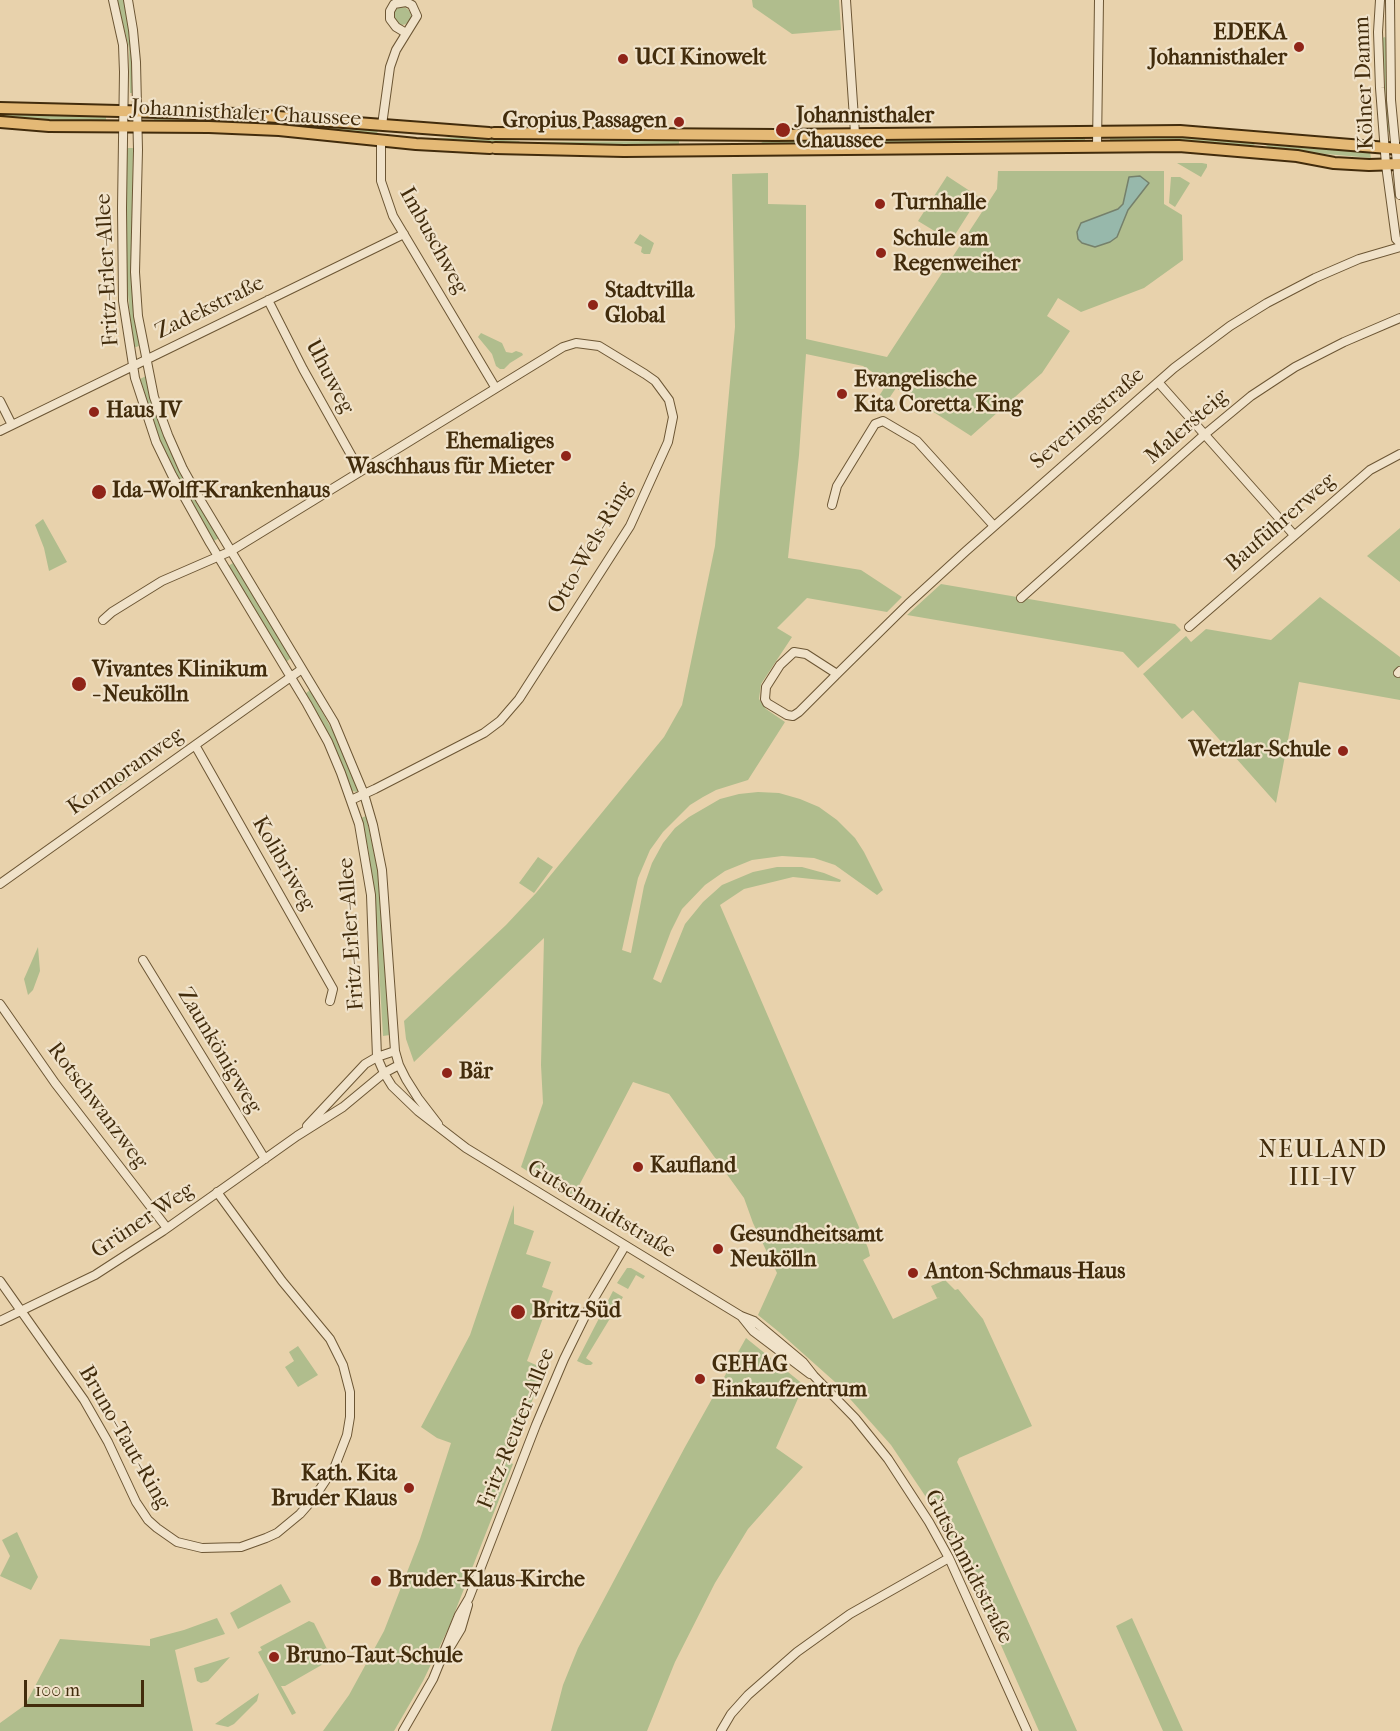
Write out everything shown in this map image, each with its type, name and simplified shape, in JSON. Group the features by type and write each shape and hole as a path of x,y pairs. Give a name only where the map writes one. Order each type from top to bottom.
{"main road":[{"name":"Johannisthaler Chaussee","path":"0,108 247,115 491,133 661,135 1180,131 1393,148"},
{"name":"Johannisthaler Chaussee","path":"0,122 49,126 279,130 493,148 624,151 1179,146 1262,152 1334,163 1394,164"},
{"name":"Imbuschweg","path":"381,140 382,125"},
{"path":"1262,152 1263,137"}],"street":[{"name":"Fritz-Erler-Allee","path":"113,0 123,45 122,281 132,366 156,442 177,484 328,742 351,800 364,850 371,895 377,1057 384,1073"},
{"name":"Fritz-Erler-Allee","path":"128,0 136,50 138,128 135,272 138,316 154,397 168,435 201,501 334,722 364,794 382,870 395,1051 399,1065"},
{"path":"846,0 856,148"},
{"path":"1097,146 1099,0"},
{"name":"Kölner Damm","path":"1380,0 1378,32 1380,88 1393,148"},
{"name":"Kölner Damm","path":"1390,0 1394,164"},
{"name":"Imbuschweg","path":"382,125 388,75 396,50 417,16 412,5 406,2 394,4 390,14 392,23 406,33"},
{"name":"Imbuschweg","path":"381,140 381,182 385,198 495,387"},
{"path":"1394,164 1400,195"},
{"path":"1394,164 1395,239 1400,245"},
{"name":"Zadekstraße","path":"0,431 404,234"},
{"name":"Severingstraße","path":"837,675 806,654 794,652 780,665 766,687 765,699 767,703 785,714 793,716 799,712 837,675 908,604 994,526 1191,354 1230,326 1267,303 1315,278 1359,258 1400,245"},
{"name":"Uhuweg","path":"268,300 303,369 360,471"},
{"name":"Malersteig","path":"1021,598 1251,396 1295,367 1344,342 1400,318"},
{"name":"Otto-Wels-Ring","path":"231,551 563,347 576,343 599,346 645,374 661,388 669,400 671,434 640,506 618,546 508,713 484,734 351,800"},
{"path":"1158,382 1294,535"},
{"path":"0,401 12,424"},
{"path":"832,505 838,483 875,424 883,421 917,441 994,526"},
{"name":"Bauführerweg","path":"1189,627 1370,470 1400,454"},
{"path":"103,620 162,581 231,551"},
{"name":"Kormoranweg","path":"0,884 302,669"},
{"name":"Kolibriweg","path":"195,745 333,989 330,1001"},
{"name":"Zaunkönigweg","path":"143,960 265,1159"},
{"name":"Rotschwanzweg","path":"0,1004 55,1083 167,1228"},
{"path":"377,1057 395,1051"},
{"name":"Grüner Weg","path":"297,1136 365,1064 377,1057"},
{"path":"384,1073 399,1065"},
{"name":"Gutschmidtstraße","path":"399,1065 418,1098 444,1131"},
{"name":"Grüner Weg","path":"0,1321 95,1275 343,1107 384,1073"},
{"name":"Gutschmidtstraße","path":"384,1073 400,1095 427,1120 466,1148 741,1317 754,1321 803,1362 855,1418 888,1459 929,1522 948,1558 1027,1731"},
{"name":"Bruno-Taut-Ring","path":"0,1281 84,1400 108,1442 136,1502 156,1528 177,1542 212,1549 241,1546 276,1533 306,1508 334,1466 347,1435 350,1392 343,1365 330,1339 282,1281 217,1192"},
{"name":"Fritz-Reuter-Allee","path":"403,1731 460,1629 469,1598 555,1378 582,1322 625,1246"},
{"path":"721,1731 731,1714 748,1695 797,1652 850,1614 948,1558"}],"green space":[{"path":"117,0 124,0 132,52 133,93 130,93 129,48"},
{"path":"752,0 839,0 841,30 792,34 753,7"},
{"path":"402,7 408,10 411,16 408,22 402,25 396,22 393,16 396,10"},
{"path":"1385,37 1387,40 1387,85 1391,131 1388,132 1382,38"},
{"path":"0,113 106,116 106,122 0,117"},
{"path":"154,119 312,123 379,130 375,136 154,123"},
{"path":"1085,136 1085,142 869,145 869,139"},
{"path":"1110,136 1215,138 1256,143 1252,147 1110,142"},
{"path":"458,137 520,142 518,144 458,140 444,142 430,139"},
{"path":"841,139 841,145 757,146 765,140"},
{"path":"679,141 679,147 532,145 534,142"},
{"path":"1269,143 1370,152 1371,158 1270,149 1266,145"},
{"path":"127,148 133,148 132,257 134,313 139,346 133,348 127,284"},
{"path":"1177,163 1202,163 1207,164 1207,167 1201,177"},
{"path":"998,171 1164,171 1164,204 1182,215 1183,260 1144,288 1081,312 1058,298 1047,316 1070,331 1042,373 971,436 896,388 882,409 874,404 888,382 863,366 806,354 799,455 788,558 861,570 902,597 887,612 807,598 777,628 792,637 761,684 759,699 766,709 785,722 748,780 716,790 690,805 663,832 650,850 638,878 622,950 631,953 644,886 652,863 663,843 675,828 689,817 720,799 758,792 779,793 800,799 819,807 837,820 855,838 864,852 883,890 877,895 835,865 814,858 782,856 752,860 725,871 705,885 682,909 653,979 661,983 685,924 703,902 722,885 753,872 777,867 802,867 841,880 840,882 793,877 744,889 720,905 868,1248 870,1256 863,1260 893,1319 940,1297 937,1298 931,1286 945,1280 955,1290 958,1289 983,1319 1032,1426 959,1458 957,1462 1077,1731 1039,1731 956,1550 934,1509 891,1445 835,1382 758,1315 777,1273 753,1223 744,1198 669,1094 633,1082 572,1199 521,1167 543,1103 541,1065 544,938 414,1062 406,1039 404,1021 506,925 536,893 664,737 682,705 715,546 735,327 732,174 768,173 768,204 806,205 806,339 887,357 997,189"},
{"path":"947,176 979,197 951,241 918,221"},
{"path":"1171,177 1180,177 1190,183 1175,207 1169,203"},
{"path":"640,234 654,243 650,254 641,252 642,247 634,243"},
{"path":"481,333 502,343 506,352 516,351 523,355 504,369 500,369 496,366 492,354 478,337"},
{"path":"146,376 155,410 177,463 219,538 214,541 187,495 160,440 140,379"},
{"path":"43,519 67,562 49,571 44,548 35,525"},
{"path":"1400,528 1400,582 1367,556"},
{"path":"233,563 291,658 286,662 228,566"},
{"path":"941,584 1175,624 1181,630 1138,668 1123,652 907,615"},
{"path":"1320,597 1400,657 1400,700 1299,682 1276,803 1193,710 1182,719 1143,674 1186,636 1191,642 1206,629 1271,640"},
{"path":"310,690 335,735 358,789 357,792 352,791 331,741 305,694"},
{"path":"123,773 132,777 109,794 106,788 108,783"},
{"path":"366,816 379,877 390,1035 383,1036 375,900 368,848 361,818"},
{"path":"538,857 553,867 534,893 519,883"},
{"path":"38,947 40,971 33,990 28,995 24,979"},
{"path":"514,1205 514,1224 534,1231 526,1254 551,1262 542,1287 553,1291 527,1361 545,1369 508,1461 513,1464 449,1627 423,1681 394,1731 323,1731 349,1695 384,1631 420,1539 451,1443 437,1438 421,1427 470,1335"},
{"path":"627,1268 645,1276 643,1279 636,1275 628,1289 617,1283"},
{"path":"613,1291 623,1297 586,1358 593,1363 586,1365 577,1361"},
{"path":"746,1338 804,1385 776,1448 803,1467 748,1529 715,1583 675,1662 647,1731 551,1731 563,1685 578,1648"},
{"path":"298,1346 318,1375 298,1387 285,1367 294,1361 289,1352"},
{"path":"17,1532 38,1577 31,1590 0,1576 10,1556 2,1540"},
{"path":"281,1584 291,1602 238,1629 230,1613"},
{"path":"217,1618 225,1634 175,1650 193,1731 0,1731 0,1723 25,1705 60,1639 150,1646 150,1639"},
{"path":"1132,1618 1183,1731 1163,1731 1116,1626"},
{"path":"309,1621 314,1623 332,1659 285,1686 281,1686 296,1713 292,1715 258,1652 262,1650 260,1647"},
{"path":"230,1657 208,1681 201,1683 197,1681 194,1668"},
{"path":"259,1693 257,1701 234,1724 228,1727 215,1724"}],"shaded area":[{"path":"1140,176 1149,183 1128,210 1117,237 1095,247 1082,243 1078,239 1077,232 1081,223 1118,209 1123,204 1129,177"}],"place":[{"name":"EDEKA Johannisthaler","path":"1299,47"},
{"name":"UCI Kinowelt","path":"623,59"},
{"name":"Gropius Passagen","path":"679,122"},
{"name":"Johannisthaler Chaussee","path":"783,130"},
{"name":"Turnhalle","path":"880,204"},
{"name":"Schule am Regenweiher","path":"881,253"},
{"name":"Stadtvilla Global","path":"593,305"},
{"name":"Evangelische Kita Coretta King","path":"842,394"},
{"name":"Haus IV","path":"94,412"},
{"name":"Ehemaliges Waschhaus für Mieter","path":"566,456"},
{"name":"Ida-Wolff-Krankenhaus","path":"99,492"},
{"name":"Vivantes Klinikum - Neukölln","path":"79,684"},
{"name":"Wetzlar-Schule","path":"1343,751"},
{"name":"Bär","path":"447,1073"},
{"name":"Kaufland","path":"638,1167"},
{"name":"Gesundheitsamt Neukölln","path":"718,1249"},
{"name":"Anton-Schmaus-Haus","path":"913,1273"},
{"name":"Britz-Süd","path":"518,1312"},
{"name":"GEHAG Einkaufzentrum","path":"700,1379"},
{"name":"Kath. Kita Bruder Klaus","path":"409,1488"},
{"name":"Bruder-Klaus-Kirche","path":"376,1581"},
{"name":"Bruno-Taut-Schule","path":"274,1657"}],"district":[{"name":"NEULAND III-IV","path":"1323,1165"}]}
